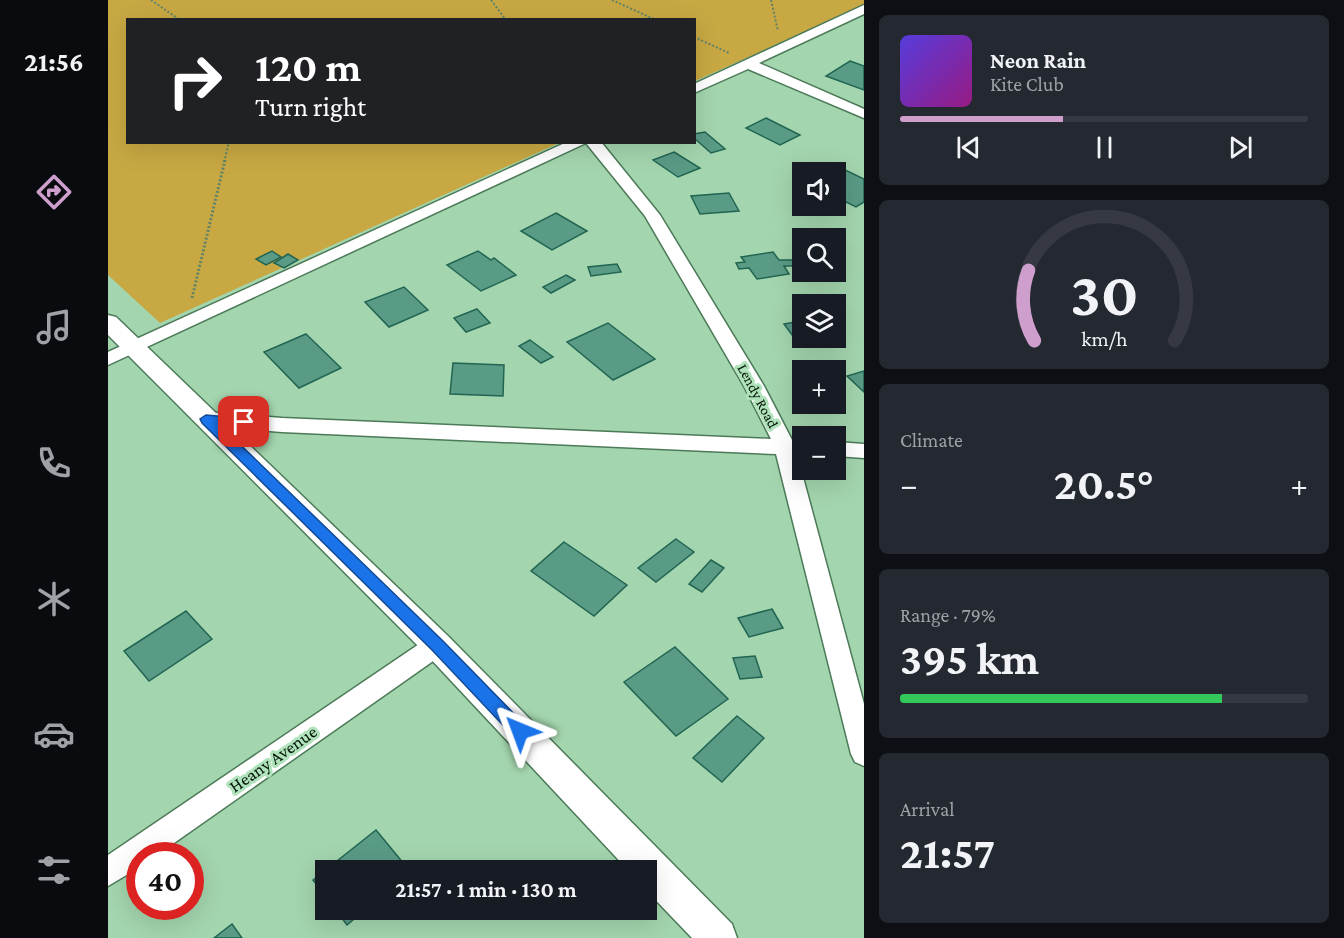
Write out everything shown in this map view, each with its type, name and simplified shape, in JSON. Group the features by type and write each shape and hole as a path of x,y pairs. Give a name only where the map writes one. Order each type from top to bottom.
{"street":[{"path":"696,88 864,9"},
{"path":"749,64 864,114"},
{"path":"121,353 576,144"},
{"name":"Lendy Road","path":"595,144 624,177 652,215 754,386 792,444"},
{"path":"108,322 121,353 206,419 437,645 718,938"},
{"path":"206,419 282,425 792,447"},
{"path":"846,450 864,451"},
{"name":"Lendy Road","path":"802,480 864,754"},
{"name":"Heany Avenue","path":"108,873 437,645"}],"path":[{"path":"151,0 177,18"},
{"path":"490,0 504,18"},
{"path":"612,0 652,18"},
{"path":"771,0 782,49"},
{"path":"696,37 749,64"},
{"path":"185,325 229,144"}],"shaded area":[{"path":"108,0 864,0 864,5 696,81 696,18 126,18 126,144 557,144 160,323 108,275"}],"building":[{"path":"850,61 864,66 864,90 826,76"},
{"path":"766,118 800,135 780,145 746,128"},
{"path":"705,132 725,149 711,153 696,140 696,134"},
{"path":"674,152 700,168 678,177 653,160"},
{"path":"846,170 864,179 864,202 856,207 846,202"},
{"path":"729,193 739,211 700,214 691,196"},
{"path":"556,213 587,231 552,250 521,231"},
{"path":"272,251 281,257 266,265 256,259"},
{"path":"478,251 491,260 494,258 516,275 481,291 447,265"},
{"path":"773,252 779,260 792,260 792,266 784,266 789,274 757,279 749,268 739,269 736,263 745,262 741,257"},
{"path":"288,254 298,260 284,268 274,263"},
{"path":"617,264 621,272 591,276 588,267"},
{"path":"566,275 575,280 551,293 543,287"},
{"path":"404,287 428,310 389,327 365,302"},
{"path":"477,309 490,323 466,332 454,318"},
{"path":"608,323 655,359 613,380 567,342"},
{"path":"792,323 792,335 784,324"},
{"path":"306,334 341,368 299,388 264,352"},
{"path":"530,340 553,357 541,363 519,346"},
{"path":"453,363 504,365 503,396 450,394"},
{"path":"864,371 864,392 847,376"},
{"path":"676,539 694,552 656,582 638,568"},
{"path":"564,542 627,585 594,616 531,571"},
{"path":"711,560 724,568 702,592 689,584"},
{"path":"772,609 783,628 749,637 738,618"},
{"path":"186,611 212,639 149,681 124,651"},
{"path":"675,647 728,699 676,736 624,682"},
{"path":"755,656 762,677 740,679 733,658"},
{"path":"737,716 764,738 722,782 693,758"},
{"path":"376,830 401,860 338,860"},
{"path":"343,920 353,920 347,925"},
{"path":"232,924 242,938 214,938"}],"route":[{"path":"244,422 206,419 437,645 520,731"}]}
